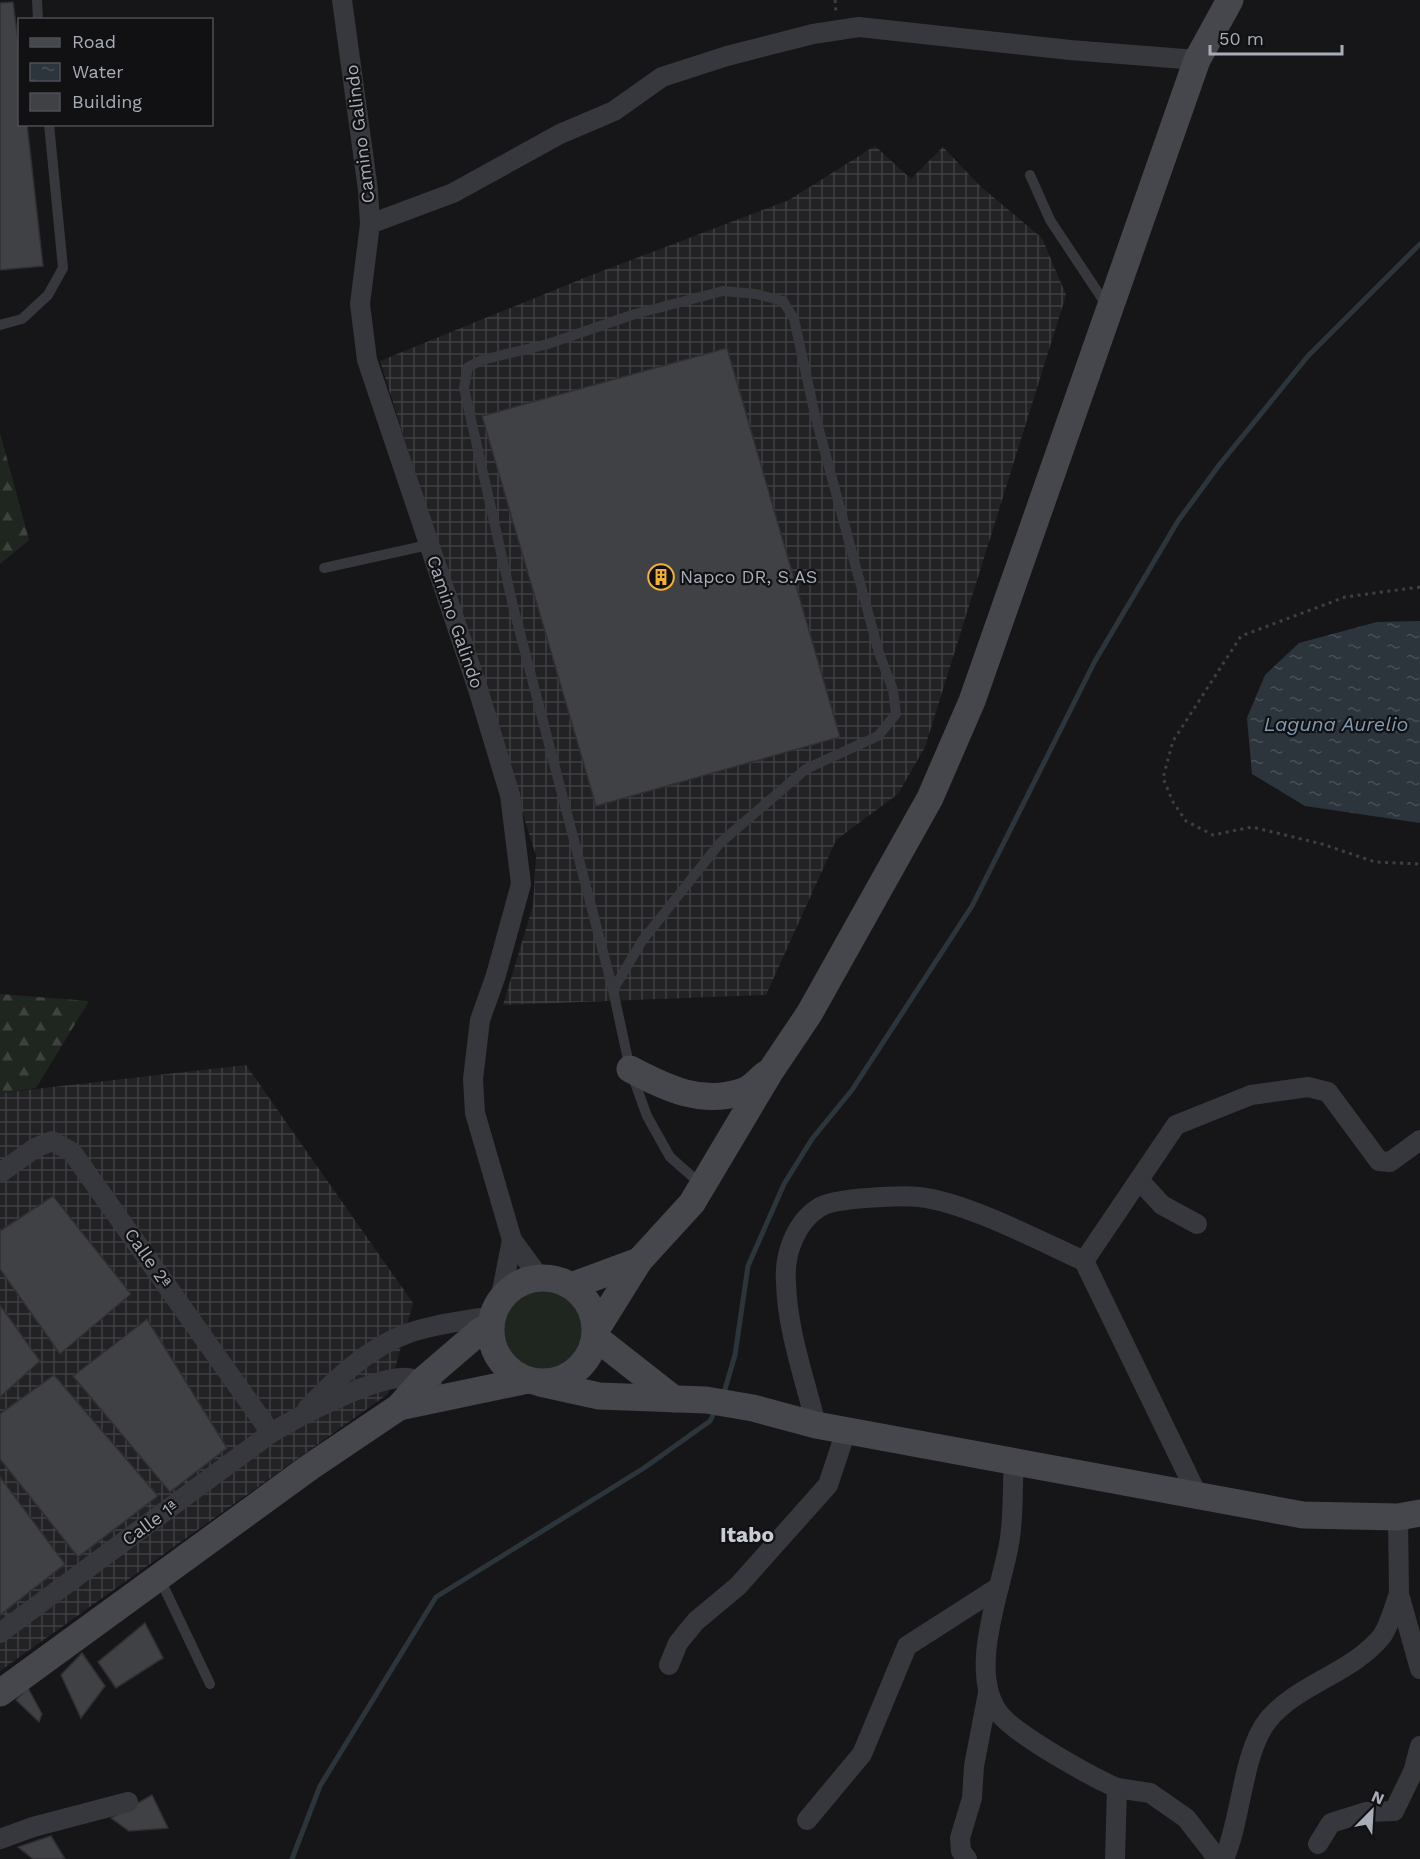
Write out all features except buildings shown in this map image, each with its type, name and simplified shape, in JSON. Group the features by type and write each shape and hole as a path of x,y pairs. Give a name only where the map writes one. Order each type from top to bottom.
{"main road":[{"path":"399,1407 455,1394 534,1381 560,1380 577,1371 589,1356 596,1334 639,1261 672,1227 703,1186 770,1072 809,1014 935,788 972,701 1197,60 1230,0"},
{"path":"630,1069 688,1096 716,1096 745,1090 770,1072"},
{"path":"571,1286 639,1261"},
{"path":"0,1693 310,1467 399,1407 422,1381 494,1314 519,1283 551,1278 571,1286 584,1298 593,1313 596,1334 674,1399"},
{"path":"494,1314 496,1353 515,1374 534,1381 599,1396 706,1400 753,1408 846,1431 1303,1515 1409,1515"}],"street":[{"name":"Camino Galindo","path":"342,0 369,190 370,224 360,304 367,360 478,689 510,795 521,884 496,975 480,1020 473,1079 475,1113 512,1240 540,1278"},
{"path":"370,224 453,193 560,134 614,111 662,77 727,56 813,34 859,27 1070,50 1197,60"},
{"path":"1084,1261 1176,1125 1251,1095 1308,1087 1328,1092 1379,1161 1390,1162 1420,1140"},
{"name":"Calle 2ª","path":"0,1173 35,1148 52,1141 72,1152 271,1433"},
{"path":"1139,1180 1162,1205 1197,1224"},
{"path":"816,1425 791,1322 785,1281 789,1250 800,1225 821,1206 874,1197 920,1197 961,1209 1084,1261 1198,1496"},
{"name":"Camino Galindo","path":"494,1314 512,1240"},
{"name":"Calle 1ª","path":"301,1415 337,1378 386,1344 430,1327 494,1314"},
{"name":"Calle 1ª","path":"0,1633 271,1433 301,1415 389,1380 408,1378 455,1394"},
{"path":"669,1665 678,1643 696,1621 738,1586 828,1485 846,1431"},
{"path":"967,1859 961,1851 960,1838 972,1798 974,1766 988,1693 986,1676 988,1645 1010,1542 1014,1462"},
{"path":"1224,1859 1242,1803 1253,1749 1268,1720 1292,1699 1358,1659 1383,1634 1399,1594 1409,1515"},
{"path":"807,1820 862,1754 907,1646 999,1587"},
{"path":"1399,1594 1420,1669"},
{"path":"988,1693 999,1713 1030,1738 1095,1778 1117,1788 1150,1793 1186,1818 1214,1854 1215,1859"},
{"path":"1318,1844 1331,1824 1366,1812 1394,1811 1413,1772 1420,1746"},
{"path":"1115,1859 1117,1788"},
{"path":"0,1839 33,1827 128,1802"}],"lane":[{"path":"37,0 39,18"},
{"path":"0,325 22,319 48,295 63,268 49,126"},
{"path":"1030,175 1050,220 1109,308"},
{"path":"613,990 642,941 720,843 806,769 878,736 896,714 893,690 879,653 815,415 794,319 783,301 756,294 723,291 634,314 548,344 482,360 468,367 464,388 513,606 613,990 630,1069 647,1116 670,1157 703,1186"},
{"path":"324,568 428,545"},
{"path":"159,1577 210,1684"}],"path":[{"path":"1420,587 1345,597 1241,636 1173,741 1163,778 1173,802 1186,821 1213,835 1252,827 1313,841 1375,862 1420,864"}],"shaded area":[{"path":"875,146 911,179 943,147 980,186 1042,238 1066,295 925,747 898,794 836,840 766,995 503,1005 533,906 536,856 380,361 584,278 789,200"},
{"path":"246,1065 413,1303 388,1394 0,1671 0,1093"}],"green space":[{"path":"0,433 29,540 0,564"},
{"path":"0,994 89,1001 36,1088 0,1093"},
{"path":"543,1284 560,1288 575,1298 585,1313 589,1330 585,1347 575,1362 560,1372 543,1376 526,1372 511,1362 501,1347 497,1330 501,1313 511,1298 526,1288"}],"water":[{"name":"Laguna Aurelio","path":"1420,621 1420,823 1305,806 1252,774 1247,718 1265,675 1299,643 1377,622"}],"waterway":[{"path":"723,1396 735,1355 748,1266 784,1184 812,1139 852,1090 972,906 1095,661 1178,521 1220,464 1308,356 1420,244"},
{"path":"292,1859 320,1786 436,1597 644,1468 710,1421 716,1409"}],"place":[{"name":"Napco DR, S.AS","path":"661,577"}],"district":[{"name":"Itabo","path":"747,1535"}]}
